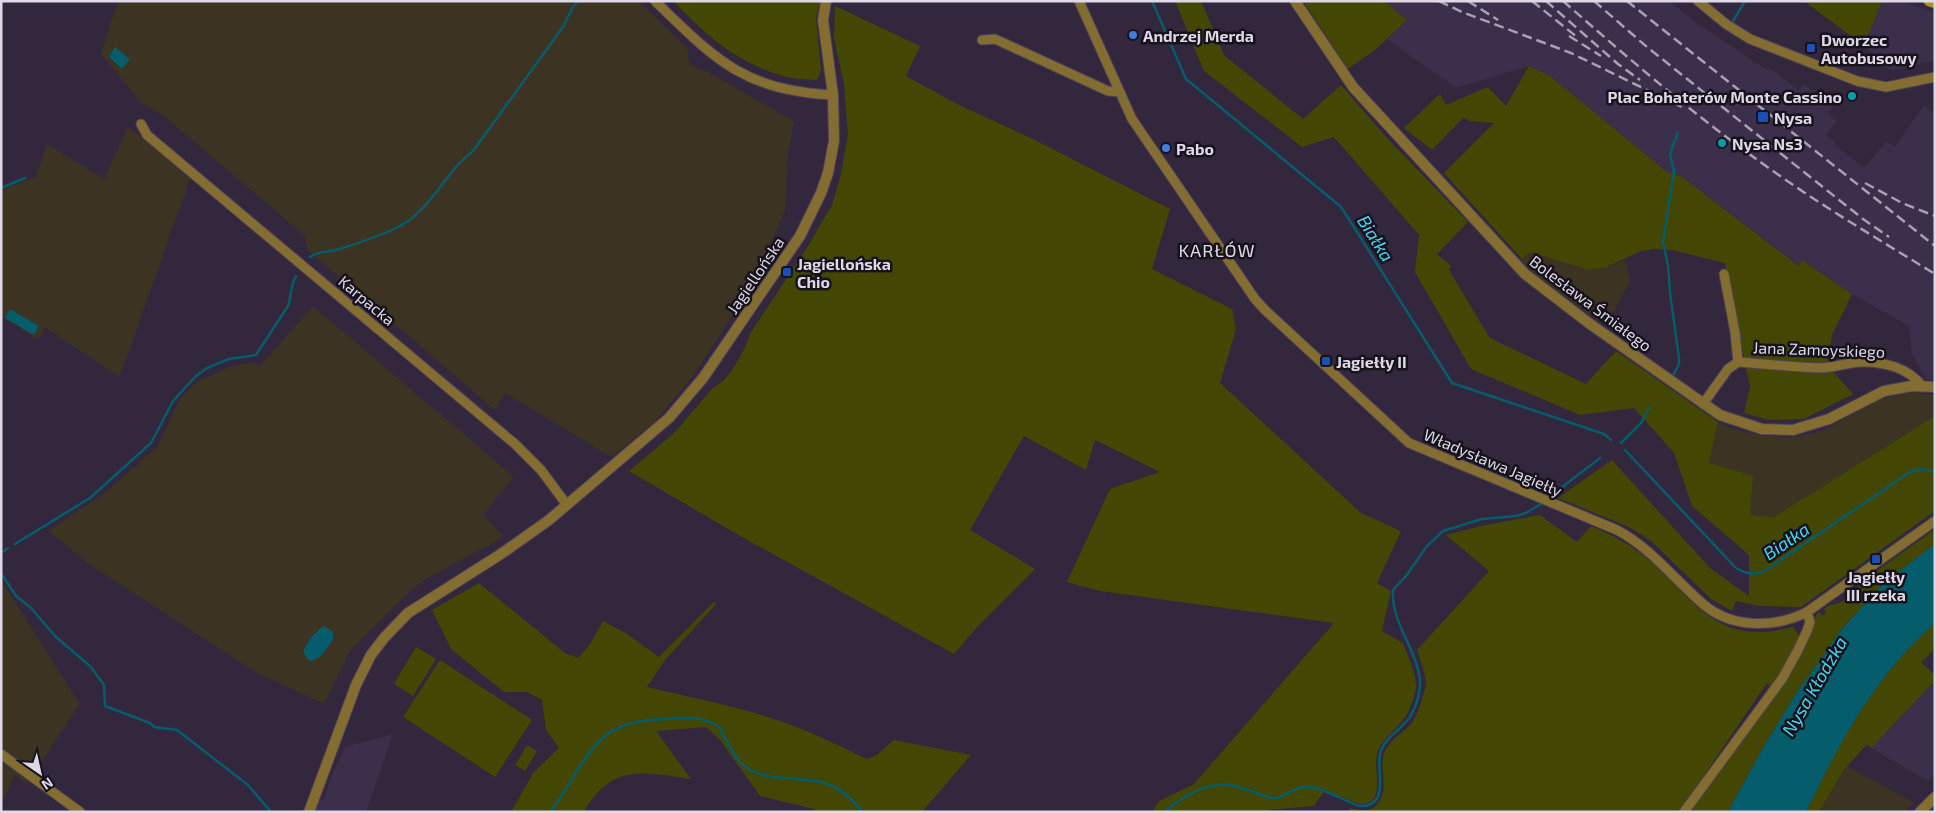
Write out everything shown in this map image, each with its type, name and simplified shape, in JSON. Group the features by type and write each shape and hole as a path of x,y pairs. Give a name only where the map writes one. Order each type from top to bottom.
{"main road":[{"path":"1929,1 1935,3"}],"street":[{"path":"655,1 709,53 744,75 760,82 793,91 833,94"},
{"name":"Jagiellońska","path":"309,812 356,685 368,660 384,638 408,613 508,549 568,505 658,428 687,398 716,360 802,232 822,193 834,142 833,94 824,30 826,1"},
{"name":"Władysława Jagiełły","path":"1079,1 1132,119 1255,299 1409,443 1540,497 1630,537 1649,552 1703,604 1726,617 1741,622 1763,624 1788,621 1807,612 1935,521"},
{"name":"Bolesława Śmiałego","path":"1295,1 1353,87 1524,274 1583,319 1720,415 1742,424 1762,429 1793,430 1829,419 1884,391 1912,386 1935,387"},
{"path":"1698,1 1726,24 1750,39 1857,81 1886,87 1935,77"},
{"path":"982,40 995,39 1108,92 1120,92"},
{"name":"Karpacka","path":"141,124 147,135 524,453 541,470 568,505"},
{"name":"Jana Zamoyskiego","path":"1724,274 1735,332 1738,362"},
{"name":"Jana Zamoyskiego","path":"1703,404 1728,369 1738,362 1819,368 1861,362 1883,364 1905,370 1916,377 1922,386"},
{"path":"1684,812 1782,679 1797,652 1810,622 1807,612"},
{"path":"1,754 80,812"},
{"path":"1920,812 1935,797"}],"shaded area":[{"path":"118,1 639,1 687,48 690,65 708,72 794,121 788,155 785,211 752,285 693,376 653,424 611,457 505,393 495,410 307,249 305,236 164,116 141,103 101,54"},
{"path":"673,1 820,1 816,18 821,70 817,80 783,76 749,63 722,46 698,26"},
{"path":"1175,1 1201,1 1224,55 1303,119 1341,85 1388,139 1468,222 1437,254 1451,266 1449,270 1490,338 1586,384 1616,351 1718,422 1709,463 1753,476 1750,515 1774,517 1935,416 1935,511 1801,607 1760,606 1736,601 1732,611 1711,599 1650,540 1629,527 1558,498 1612,460 1710,568 1749,596 1749,555 1692,506 1674,453 1634,408 1580,415 1471,369 1415,272 1419,235 1334,137 1302,147 1204,71"},
{"path":"1303,1 1384,1 1407,20 1375,50 1348,69"},
{"path":"1384,1 1669,1 1695,22 1762,67 1774,71 1798,90 1804,84 1833,107 1828,114 1837,121 1826,135 1835,142 1834,144 1864,168 1886,141 1895,147 1924,105 1935,114 1935,382 1926,379 1912,353 1909,326 1852,294 1803,260 1800,266 1681,176 1667,172 1550,76 1529,66 1456,88 1387,39 1407,20"},
{"path":"1804,1 1882,1 1864,46"},
{"path":"1882,1 1901,1 1935,12 1935,61 1892,70 1887,68 1864,46"},
{"path":"835,6 920,46 906,76 959,105 1033,139 1170,209 1152,269 1232,309 1236,329 1220,383 1361,513 1401,531 1377,583 1391,591 1382,631 1403,643 1413,671 1416,687 1406,717 1384,740 1378,751 1376,758 1377,784 1374,799 1368,803 1359,804 1325,790 1314,806 1268,810 1270,812 1152,812 1159,801 1194,784 1334,623 1100,591 1067,582 1110,489 1160,472 1095,440 1086,470 1024,436 970,530 1035,569 978,626 954,654 742,537 629,471 674,433 713,388 731,372 741,356 751,332 805,251 832,205 841,174 848,134 844,84 834,38"},
{"path":"1529,66 1550,76 1667,172 1681,176 1799,266 1802,260 1852,294 1832,335 1828,366 1853,394 1804,419 1769,420 1744,413 1750,387 1725,263 1672,250 1653,249 1641,251 1607,267 1589,270 1530,252 1522,259 1444,173 1494,123 1470,121 1463,118 1432,150 1404,128 1440,94 1446,105 1488,87 1506,106"},
{"path":"128,127 191,176 120,377 46,328 38,339 1,317 1,190 36,177 47,144 104,179"},
{"path":"1530,252 1589,270 1607,267 1626,260 1630,282 1606,326 1536,276 1521,260"},
{"path":"313,306 514,477 483,515 504,537 424,580 403,598 350,651 324,704 257,673 92,566 48,531 106,492 158,446 180,399 197,382 229,367 251,362 260,366"},
{"path":"1912,392 1935,395 1935,416 1774,517 1749,515 1709,463 1718,422 1731,428 1754,434 1796,437 1824,430 1876,400"},
{"path":"1540,515 1577,542 1591,526 1625,543 1644,556 1693,603 1725,625 1744,631 1766,632 1793,627 1800,637 1781,673 1771,687 1767,683 1679,812 1348,812 1350,808 1369,810 1378,803 1382,796 1384,783 1382,764 1385,751 1391,742 1414,720 1423,696 1426,683 1417,650 1489,571 1446,535 1481,526"},
{"path":"1935,529 1935,544 1884,583 1842,629 1797,692 1763,748 1728,812 1688,812 1788,674 1811,633 1816,615 1819,612 1822,616 1826,613 1824,609 1826,607 1845,600 1860,583"},
{"path":"1,580 80,704 27,784 15,775 1,805"},
{"path":"479,583 565,653 578,658 590,644 603,621 627,634 659,657 714,602 717,603 665,660 647,687 756,713 808,732 867,759 877,755 894,740 971,755 922,812 816,812 814,809 760,796 720,740 706,727 656,731 691,779 658,774 630,774 617,778 606,785 594,796 584,812 511,812 533,773 559,748 546,730 542,700 527,692 504,692 451,649 432,610"},
{"path":"1935,623 1935,649 1921,662 1935,675 1935,681 1871,748 1867,744 1844,770 1819,812 1806,812 1846,735 1877,687 1914,643"},
{"path":"416,647 436,659 413,696 394,684"},
{"path":"440,660 532,720 495,777 403,717"},
{"path":"1935,681 1935,774 1928,781 1871,748"},
{"path":"393,734 366,812 313,812 318,798 324,800 329,782 345,747"},
{"path":"527,745 537,751 525,771 515,765"},
{"path":"1847,766 1910,800 1913,804 1904,812 1819,812"}],"water":[{"path":"115,47 130,59 122,69 109,57"},
{"path":"10,309 39,326 34,335 5,318"},
{"name":"Nysa Kłodzka","path":"1935,544 1935,623 1895,664 1861,710 1832,760 1806,812 1728,812 1763,748 1797,692 1842,629 1884,583"},
{"path":"324,626 333,632 333,640 320,657 312,661 308,660 303,651 312,636"}],"waterway":[{"path":"310,257 347,247 384,233 410,220 420,211 454,170 473,151 563,27 578,1"},
{"name":"Białka","path":"1152,1 1186,79 1340,206 1452,383 1604,434 1611,440"},
{"path":"1733,21 1745,1"},
{"path":"1673,376 1679,364 1679,358 1668,265 1663,242 1674,172 1670,154 1678,132"},
{"path":"1,188 25,178"},
{"path":"15,544 90,498 151,443 173,401 196,376 207,368 229,359 256,355 288,306 296,276"},
{"path":"1621,443 1641,423 1649,408"},
{"name":"Białka","path":"1625,450 1736,568 1751,574 1766,570 1910,472 1922,469 1935,472"},
{"path":"1548,498 1600,458"},
{"path":"1164,812 1178,801 1203,788 1221,784 1237,786 1271,798 1281,797 1298,788 1308,787 1322,790 1359,806 1369,805 1375,801 1379,795 1380,787 1380,754 1387,741 1413,712 1420,686 1416,662 1396,614 1393,590 1406,576 1427,546 1443,531 1482,519 1516,516 1526,513 1544,502"},
{"path":"1,553 8,548"},
{"path":"3,576 16,596 31,608 56,637 90,666 104,685 105,706 150,723 154,727 177,730 248,785 271,812"},
{"path":"550,812 594,747 617,728 649,720 687,718 700,719 719,727 736,757 748,768 770,776 807,780 830,785 848,796 863,812"}],"railway":[{"path":"1439,1 1462,12 1571,53 1682,107"},
{"path":"1468,1 1498,20"},
{"path":"1532,1 1577,37"},
{"path":"1546,1 1618,64 1640,80"},
{"path":"1563,1 1662,86 1740,147 1828,208 1935,274"},
{"path":"1594,1 1647,47 1863,219 1889,237"},
{"path":"1627,1 1935,246"},
{"path":"1569,36 1601,56"},
{"path":"1865,183 1902,203 1935,216"}],"place":[{"name":"Andrzej Merda","path":"1133,35"},
{"name":"Dworzec Autobusowy","path":"1811,48"},
{"name":"Plac Bohaterów Monte Cassino","path":"1852,96"},
{"name":"Nysa","path":"1763,117"},
{"name":"Nysa Ns3","path":"1722,143"},
{"name":"Pabo","path":"1166,148"},
{"name":"Jagiellońska Chio","path":"787,272"},
{"name":"Jagiełły II","path":"1326,361"},
{"name":"Jagiełły III rzeka","path":"1876,559"}],"district":[{"name":"KARŁÓW","path":"1217,250"}]}
